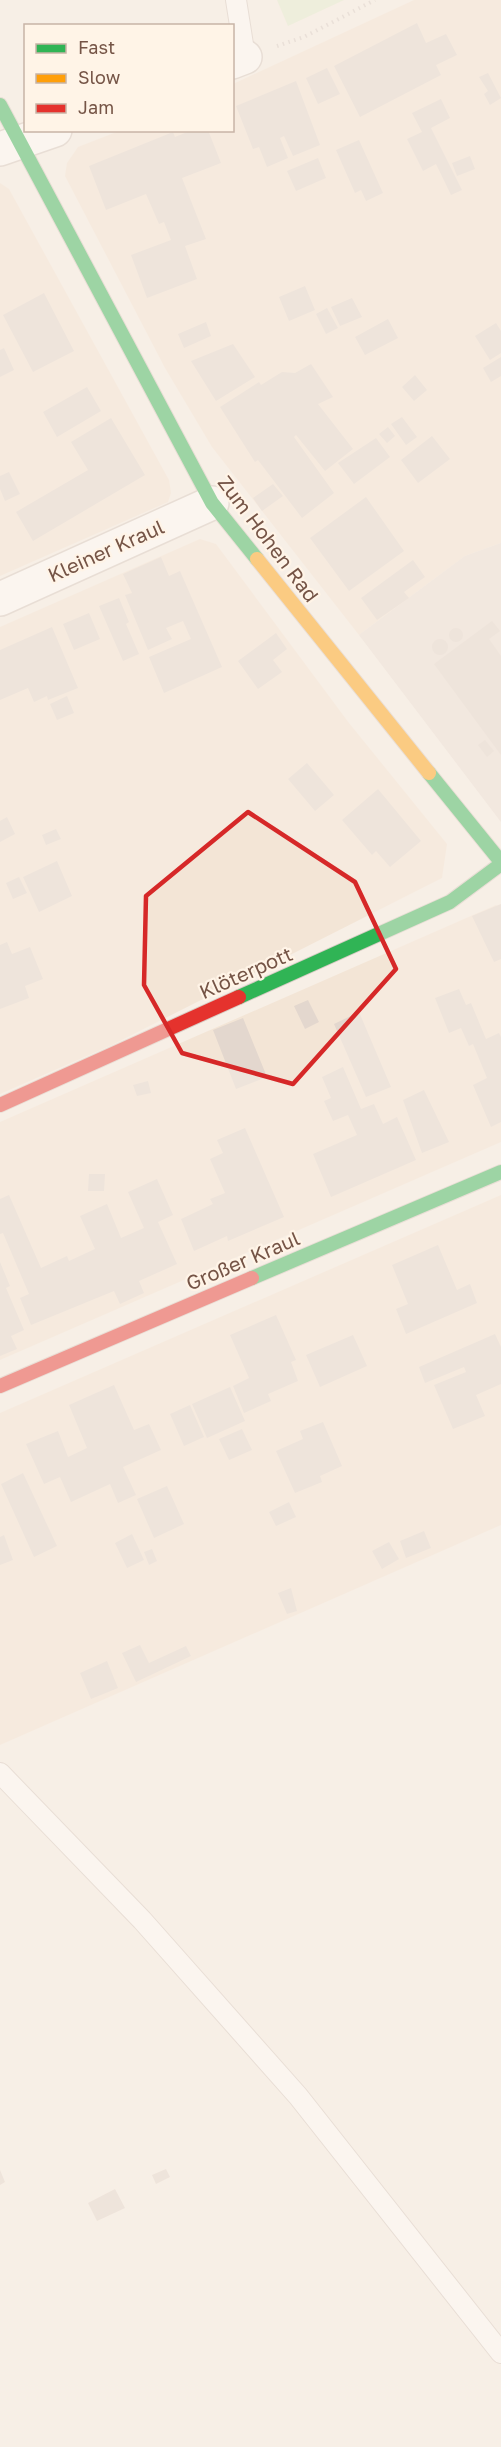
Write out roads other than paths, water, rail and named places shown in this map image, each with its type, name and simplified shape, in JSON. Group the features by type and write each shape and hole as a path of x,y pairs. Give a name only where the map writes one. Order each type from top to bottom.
{"street":[{"name":"Zum Hohen Rad","path":"0,105 9,146 212,503 501,863"},
{"path":"9,146 49,132"},
{"name":"Kleiner Kraul","path":"0,599 212,503"},
{"name":"Klöterpott","path":"0,1105 450,902 501,863"},
{"name":"Großer Kraul","path":"0,1386 501,1172"}],"lane":[{"path":"236,0 239,59"},
{"path":"0,1773 142,1920 298,2096 501,2354"}]}
